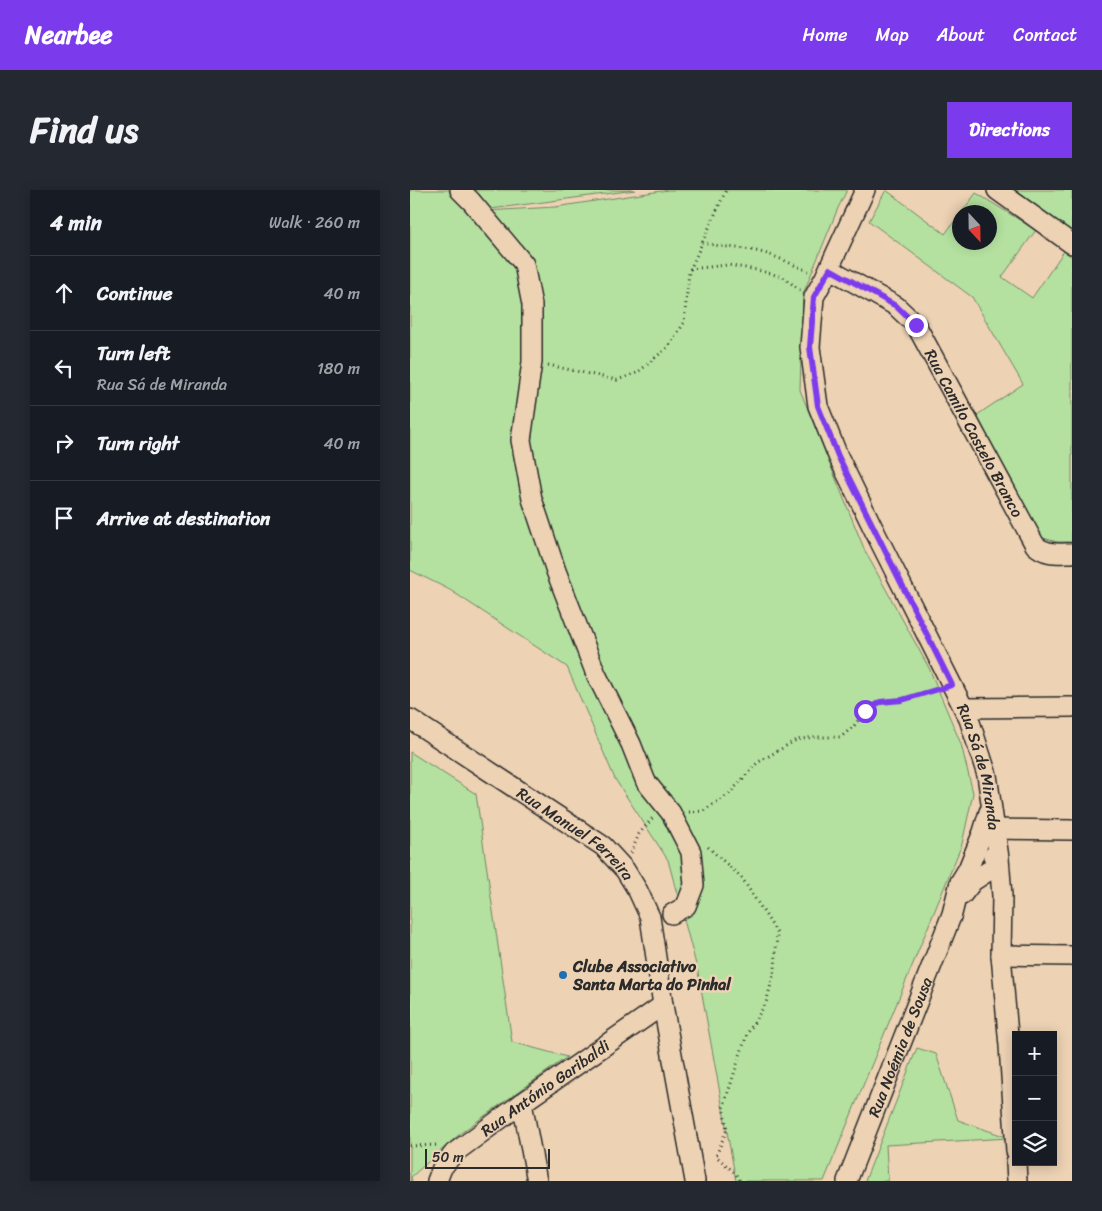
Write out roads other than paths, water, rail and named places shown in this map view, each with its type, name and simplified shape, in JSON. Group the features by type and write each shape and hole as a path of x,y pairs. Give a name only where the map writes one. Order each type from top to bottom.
{"street":[{"path":"460,190 524,264 532,305 532,362 521,440 532,499 556,571 596,674 631,744 646,782 667,808 691,852 694,885 686,906 672,914"},
{"name":"Rua Sá de Miranda","path":"865,190 814,297 810,347 818,406 838,456 969,718 988,775 991,801"},
{"path":"997,190 1072,244"},
{"name":"Rua Camilo Castelo Branco","path":"827,273 896,306 916,325 1035,546 1048,553 1072,553"},
{"path":"964,708 1072,707"},
{"name":"Rua Manuel Ferreira","path":"410,719 602,846 625,870 638,890 650,917 663,1005 695,1181"},
{"name":"Rua Noémia de Sousa","path":"847,1181 955,907 960,882 989,831 991,801"},
{"path":"989,831 1072,830"},
{"name":"Rua Sá de Miranda","path":"989,831 999,858 1002,904 1001,955 1010,1046 1014,1121"},
{"path":"968,869 983,856 990,855 999,858"},
{"name":"Rua Noémia de Sousa","path":"955,907 973,881 990,870 999,858"},
{"path":"955,907 967,893 976,890 991,890 1002,904"},
{"path":"1001,955 1072,956"},
{"name":"Rua António Garibaldi","path":"437,1181 442,1168 454,1153 522,1103 663,1005"},
{"path":"522,1103 537,1181"},
{"path":"1016,1166 1017,1181"}],"place":[{"name":"Clube Associativo Santa Marta do Pinhal","path":"563,975"}]}
